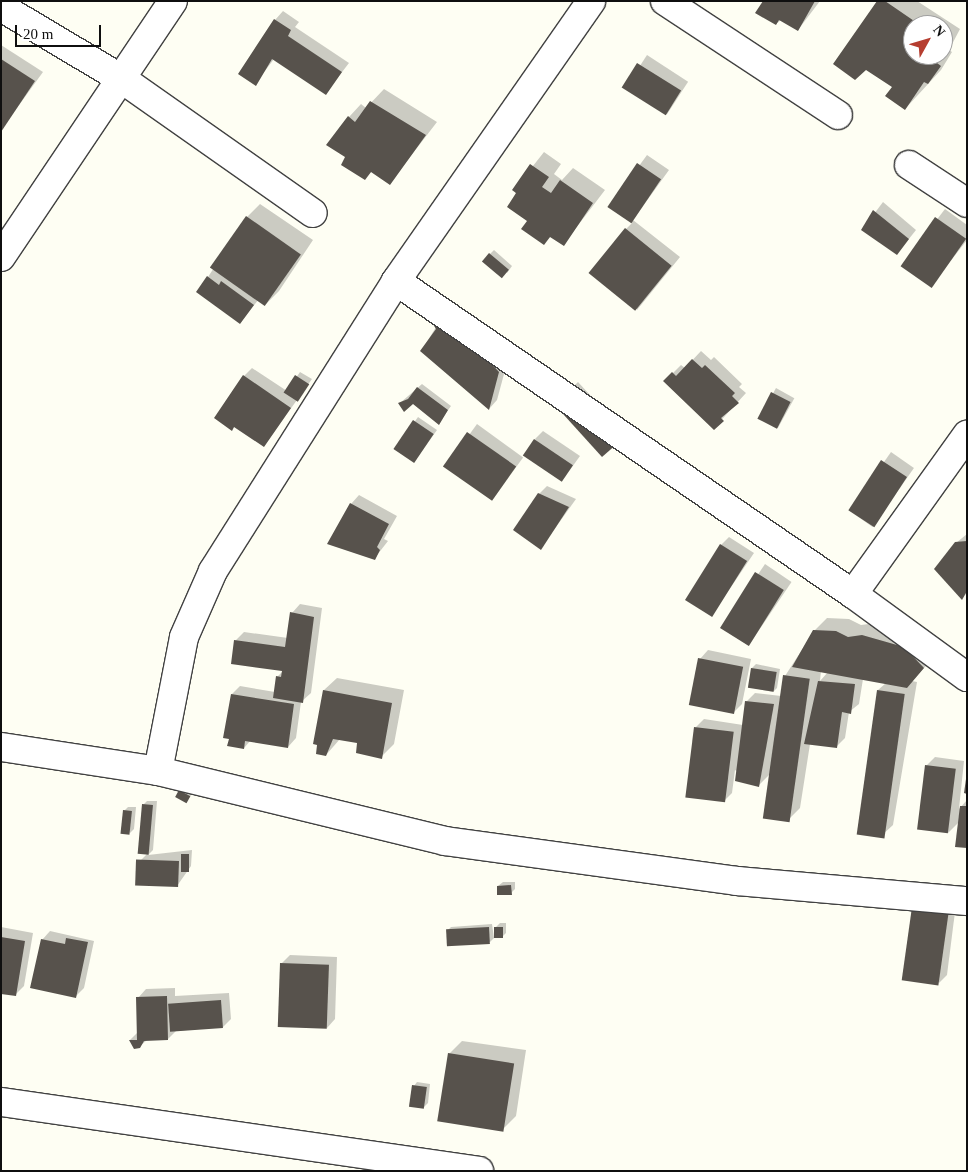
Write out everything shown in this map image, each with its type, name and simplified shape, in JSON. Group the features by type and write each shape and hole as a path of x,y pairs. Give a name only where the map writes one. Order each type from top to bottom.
{"street":[{"path":"1,257 173,1"},
{"path":"158,771 184,637 196,605 213,571 396,280 591,1"},
{"path":"665,1 838,115"},
{"path":"1,7 122,79 313,213"},
{"path":"909,165 967,203"},
{"path":"396,280 853,594 967,677"},
{"path":"853,594 967,435"},
{"path":"1,747 158,771 445,841 737,881 967,901"},
{"path":"1,1102 479,1171"}],"building":[{"path":"763,1 815,1 798,31 779,20 776,25 755,13"},
{"path":"877,1 885,1 905,15 903,15 903,65 941,66 928,84 924,82 905,110 885,96 892,87 866,70 855,80 833,64"},
{"path":"274,19 291,30 288,36 342,72 326,95 272,59 256,86 238,74"},
{"path":"1,59 35,81 1,132"},
{"path":"637,63 681,91 666,115 622,88"},
{"path":"370,101 426,135 390,185 371,172 365,180 341,165 345,157 326,145 348,116 355,122"},
{"path":"637,163 661,179 631,223 607,207"},
{"path":"530,164 549,177 542,187 551,193 560,180 593,203 564,246 550,237 544,245 521,229 527,221 507,207 516,193 512,190"},
{"path":"873,210 909,239 897,255 861,230"},
{"path":"246,216 301,254 265,306 210,268"},
{"path":"935,217 966,239 932,288 901,266"},
{"path":"625,228 672,266 635,311 588,273"},
{"path":"489,253 509,270 502,278 482,261"},
{"path":"207,276 219,285 221,281 254,305 240,324 196,292"},
{"path":"428,316 475,346 499,372 489,410 420,351 436,329"},
{"path":"692,359 702,368 705,365 735,393 732,396 739,403 721,418 724,421 714,430 663,381 672,372 676,376"},
{"path":"243,375 291,408 264,447 234,427 232,431 214,418"},
{"path":"295,375 309,384 298,402 284,393"},
{"path":"417,387 448,410 439,425 413,404 404,412 398,403 408,399"},
{"path":"771,392 791,402 777,429 757,419"},
{"path":"554,404 618,443 602,457"},
{"path":"413,420 434,434 414,463 393,449"},
{"path":"467,432 516,466 492,501 443,466"},
{"path":"534,439 573,465 562,482 523,456"},
{"path":"881,460 907,477 874,527 848,510"},
{"path":"538,493 569,507 541,550 513,530"},
{"path":"350,503 389,524 377,547 380,550 375,560 327,544"},
{"path":"967,541 967,591 962,600 934,569 955,542"},
{"path":"720,544 747,561 712,617 685,600"},
{"path":"755,572 784,590 749,646 720,628"},
{"path":"290,612 314,617 303,703 273,698 276,676 281,677 282,671 231,664 234,640 285,647"},
{"path":"813,630 836,631 848,637 862,635 904,647 924,668 907,688 792,667"},
{"path":"698,658 743,667 734,714 689,705"},
{"path":"751,668 777,672 774,692 748,688"},
{"path":"783,675 810,679 790,822 763,819"},
{"path":"818,681 855,684 851,714 842,712 837,748 804,744"},
{"path":"323,690 392,703 382,759 356,753 357,743 333,739 326,756 316,754 317,745 313,744"},
{"path":"877,690 905,694 884,838 857,835"},
{"path":"231,694 294,704 288,748 245,741 244,749 227,746 229,739 223,738"},
{"path":"745,701 774,704 759,787 735,781"},
{"path":"694,727 734,732 725,802 685,797"},
{"path":"925,765 956,769 948,833 917,830"},
{"path":"967,779 967,794 964,793"},
{"path":"179,790 190,796 186,803 175,797"},
{"path":"142,804 153,805 149,855 138,854"},
{"path":"960,806 967,806 967,848 955,847"},
{"path":"123,810 132,811 129,835 120,834"},
{"path":"181,854 189,854 189,872 181,872"},
{"path":"136,859 179,861 178,887 135,885"},
{"path":"511,885 512,895 497,895 497,886"},
{"path":"912,907 949,912 938,985 902,980"},
{"path":"489,927 490,944 447,946 446,929"},
{"path":"494,927 503,927 503,938 494,938"},
{"path":"1,937 25,941 16,996 1,994"},
{"path":"66,938 88,942 76,998 30,988 41,939 65,944"},
{"path":"280,963 329,965 327,1029 278,1027"},
{"path":"167,996 168,1040 144,1041 140,1048 134,1049 129,1040 137,1040 136,997"},
{"path":"221,1000 223,1028 170,1032 168,1004"},
{"path":"448,1053 514,1063 503,1132 437,1121"},
{"path":"412,1085 427,1087 424,1109 409,1107"}]}
